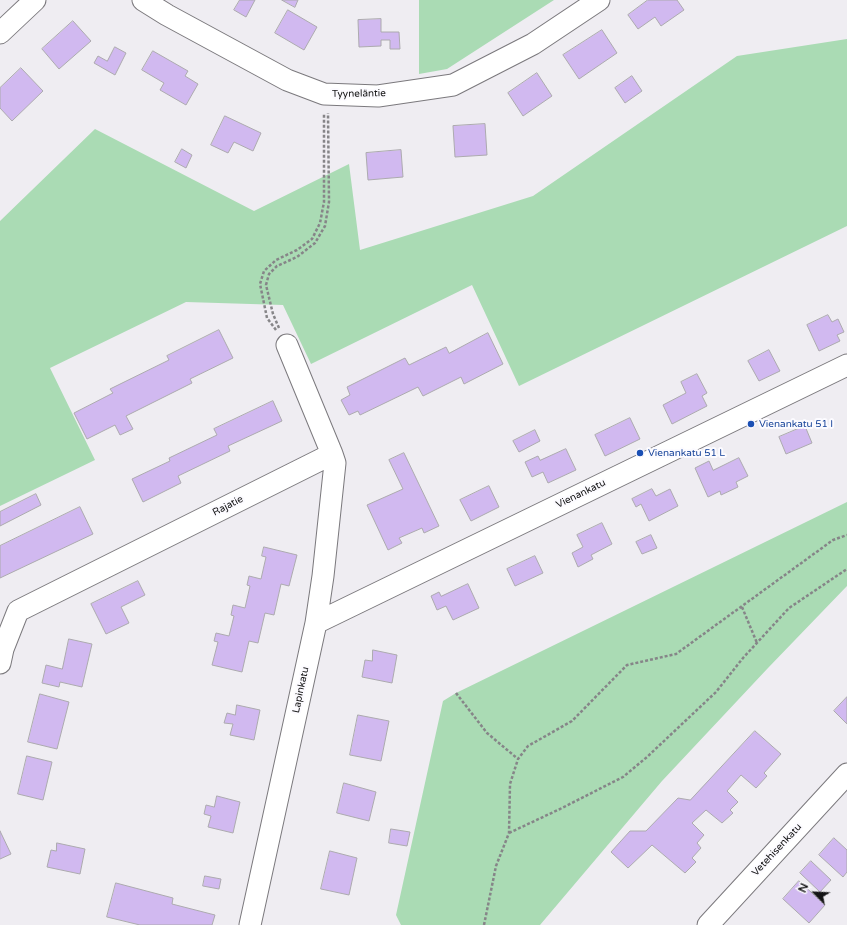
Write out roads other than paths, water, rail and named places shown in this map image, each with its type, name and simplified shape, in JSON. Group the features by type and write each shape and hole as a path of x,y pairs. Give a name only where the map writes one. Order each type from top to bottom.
{"street":[{"path":"0,33 35,0"},
{"name":"Tyyneläntie","path":"144,0 167,15 287,80 326,94 378,96 453,85 533,44 600,0"},
{"path":"287,345 332,454"},
{"name":"Vienankatu","path":"316,623 847,365"},
{"name":"Rajatie","path":"0,663 3,649 18,612 332,454"},
{"name":"Lapinkatu","path":"250,925 316,623 324,576 335,463 332,454"},
{"name":"Vetehisenkatu","path":"708,925 847,774"}],"place":[{"name":"Vienankatu 51 I","path":"751,424"},
{"name":"Vienankatu 51 L","path":"640,453"}]}
